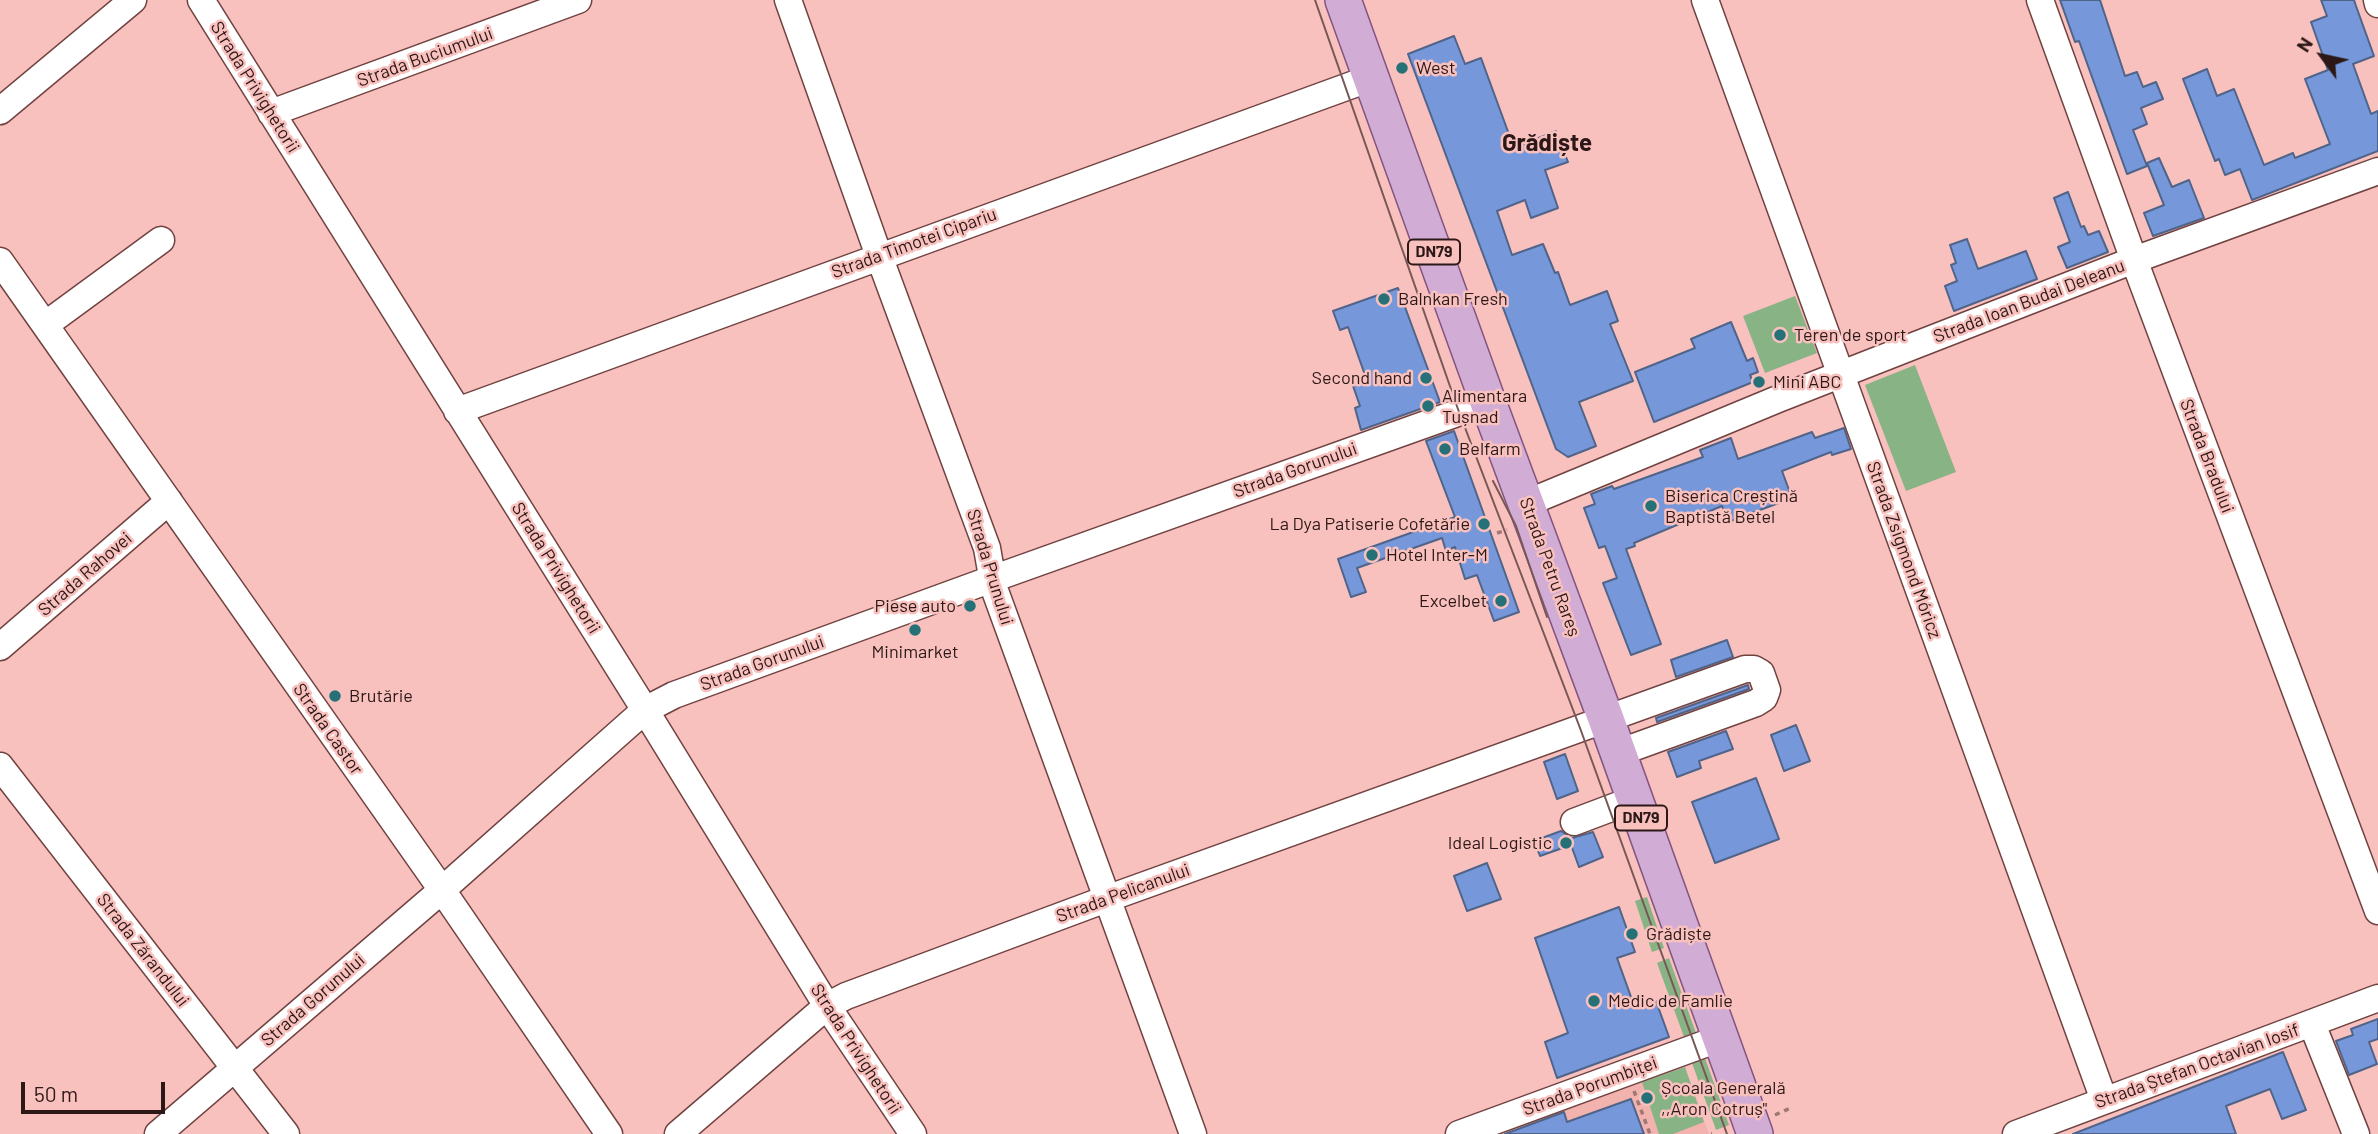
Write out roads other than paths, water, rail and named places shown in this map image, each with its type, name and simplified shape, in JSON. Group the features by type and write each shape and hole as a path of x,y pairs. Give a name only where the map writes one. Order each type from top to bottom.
{"main road":[{"name":"Strada Petru Rareș","path":"1343,0 1721,1038 1762,1126"}],"street":[{"path":"0,111 133,0"},
{"name":"Strada Privighetorii","path":"201,0 827,1006 913,1134"},
{"name":"Strada Buciumului","path":"271,113 578,0"},
{"name":"Strada Prunului","path":"788,0 987,548 992,579 1193,1134"},
{"name":"Strada Zsigmond Móricz","path":"1705,0 2104,1100"},
{"name":"Strada Bradului","path":"2040,0 2134,260 2378,911"},
{"name":"Strada Timotei Cipariu","path":"457,411 1371,78"},
{"name":"Strada Ioan Budai Deleanu","path":"1527,503 1840,374 2134,260 2378,171"},
{"path":"45,325 161,240"},
{"name":"Strada Castor","path":"0,261 442,890 609,1134"},
{"name":"Strada Gorunului","path":"158,1134 442,890 645,710 674,695 1488,402"},
{"name":"Strada Rahovei","path":"0,647 169,501"},
{"name":"Strada Pelicanului","path":"678,1134 827,1006 846,996 1109,898 1745,669 1754,669 1761,673 1767,690 1764,698 1756,704 1618,753"},
{"name":"Strada Zărandului","path":"0,766 286,1134"},
{"path":"1574,822 1634,799"},
{"name":"Strada Ștefan Octavian Iosif","path":"2016,1134 2378,998"},
{"path":"2312,1024 2356,1134"},
{"name":"Strada Porumbiței","path":"1459,1134 1630,1079 1721,1038"}],"tram line":[{"path":"1315,0 1459,412 1580,728 1727,1134"},
{"path":"1493,481 1516,526 1547,617"}],"place":[{"name":"West","path":"1402,68"},
{"name":"Balnkan Fresh","path":"1384,299"},
{"name":"Teren de sport","path":"1780,335"},
{"name":"Second hand","path":"1426,378"},
{"name":"Mini ABC","path":"1759,382"},
{"name":"Alimentara Tușnad","path":"1428,406"},
{"name":"Belfarm","path":"1445,449"},
{"name":"Biserica Creștină Baptistă Betel","path":"1651,506"},
{"name":"La Dya Patiserie Cofetărie","path":"1484,524"},
{"name":"Hotel Inter-M","path":"1372,555"},
{"name":"Excelbet","path":"1501,601"},
{"name":"Piese auto","path":"970,606"},
{"name":"Minimarket","path":"915,630"},
{"name":"Brutărie","path":"335,696"},
{"name":"Ideal Logistic","path":"1566,843"},
{"name":"Grădiște","path":"1632,934"},
{"name":"Medic de Famlie","path":"1594,1001"},
{"name":"Școala Generală ,,Aron Cotruș\"","path":"1647,1098"}],"district":[{"name":"Grădiște","path":"1547,143"}]}
